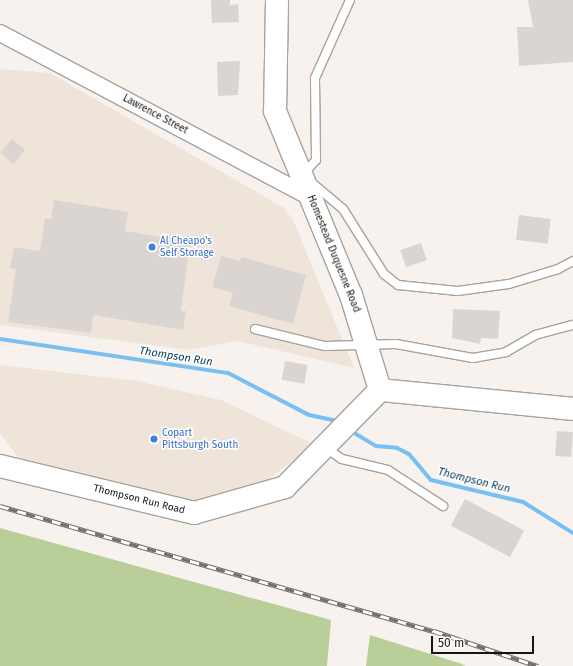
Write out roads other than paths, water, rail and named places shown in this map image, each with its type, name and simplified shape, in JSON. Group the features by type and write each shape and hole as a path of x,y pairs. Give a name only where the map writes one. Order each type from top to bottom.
{"street":[{"name":"Homestead Duquesne Road","path":"277,0 275,111 351,295 380,390"},
{"name":"Lawrence Street","path":"0,33 310,197"},
{"path":"380,390 573,409"},
{"name":"Thompson Run Road","path":"0,466 194,513 285,487 326,448 380,390"}],"lane":[{"path":"350,0 315,78 316,160 302,176 343,209 381,269 398,285 458,291 508,284 558,269 573,261"},
{"path":"255,329 326,346 366,342 396,344 473,358 506,352 535,335 573,325"},
{"path":"326,448 342,459 384,468 443,506"}],"waterway":[{"name":"Thompson Run","path":"0,339 228,373 309,415 338,421"},
{"name":"Thompson Run","path":"356,434 376,446 397,448 409,454 431,480 523,502 573,533"}],"railway":[{"path":"0,506 434,631 538,666"}],"place":[{"name":"Al Cheapo's Self Storage","path":"152,247"},
{"name":"Copart Pittsburgh South","path":"154,439"}]}
